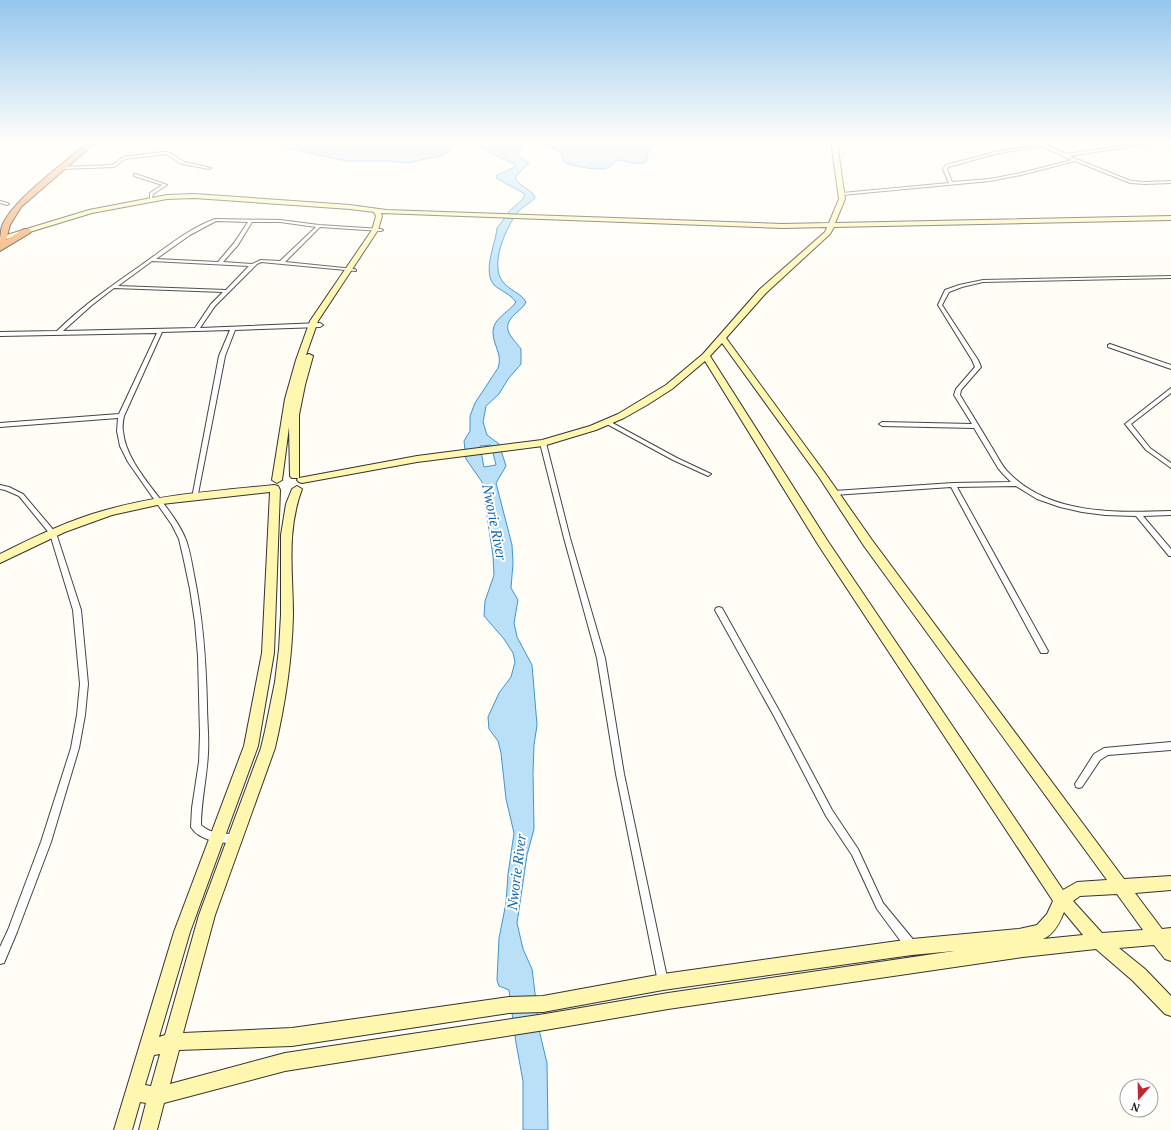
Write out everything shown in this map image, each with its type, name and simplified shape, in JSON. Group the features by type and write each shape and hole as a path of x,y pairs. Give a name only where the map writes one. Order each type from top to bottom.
{"highway":[{"path":"4,206 18,195"},
{"path":"0,248 1,237 8,222 18,206 30,195"},
{"path":"8,222 19,225 35,225"},
{"path":"0,248 27,231"}],"main road":[{"path":"1,237 35,225 95,208 171,195"},
{"path":"219,195 366,205 381,211"},
{"path":"275,486 284,493 298,482 417,459 543,443 571,436 607,422 644,403 669,387 706,356 763,291 828,233 842,199 842,195"},
{"path":"1,237 102,209 167,197 200,196 334,205 381,211 489,214 743,226 804,226 833,222 1171,212"},
{"path":"123,1130 149,1048 182,932 251,746 268,654 275,486 288,402 293,381 317,324 378,230 381,211"},
{"path":"833,222 1171,218"},
{"path":"148,1130 208,915 268,748 280,695 287,616 286,529 292,500 298,482 293,435 294,418 317,324"},
{"path":"722,338 822,475 868,543 944,644 1120,886 1164,937 1171,953"},
{"path":"706,356 819,537 1010,821 1061,900 1099,941 1139,975 1171,1008"},
{"path":"0,559 53,533 100,515 126,508 275,486 286,476 298,482"},
{"path":"149,1048 172,1042 292,1038 509,1005 543,1004 664,982 912,947 1019,937 1041,932 1053,919 1061,900 1077,889 1171,883"},
{"path":"135,1092 158,1096 284,1062 511,1028 668,1000 1022,949 1099,941 1164,937"}],"street":[{"path":"59,332 90,304 112,287 188,234 213,221 222,219 280,221 319,226 378,230"},
{"path":"219,264 236,244 251,220"},
{"path":"281,263 319,226"},
{"path":"151,260 252,265"},
{"path":"197,329 208,310 255,263 261,261 351,270"},
{"path":"1171,277 983,281 947,291 940,304 978,367 958,390 957,395 1004,472 1016,484 1046,500 1094,512 1139,515 1171,513"},
{"path":"112,287 227,291"},
{"path":"0,334 160,331 317,324"},
{"path":"195,498 222,356 233,328"},
{"path":"160,331 118,423 119,430 124,450 182,537 196,599 203,667 204,753 196,810 196,827 204,835 216,838 235,838"},
{"path":"1110,346 1171,367"},
{"path":"1171,390 1128,424 1148,450 1171,466"},
{"path":"0,425 121,416"},
{"path":"607,422 675,459 708,474"},
{"path":"882,424 977,426"},
{"path":"543,443 567,538 601,658 611,710 620,774 664,982"},
{"path":"834,493 953,485 1016,484"},
{"path":"953,485 1044,651"},
{"path":"0,487 7,488 21,495 53,533 77,610 84,684 81,715 75,748 46,842 12,932 0,959"},
{"path":"1139,515 1171,554"},
{"path":"719,610 778,716 829,813 854,852 880,906 912,947"},
{"path":"1079,784 1097,757 1107,751 1171,746"}],"water":[{"name":"Nworie River","path":"525,195 533,195 535,198 520,210 513,219 504,236 498,256 499,275 503,282 521,296 526,302 508,324 511,336 521,349 521,364 508,379 499,394 486,406 483,422 487,435 499,444 506,466 496,483 512,545 513,563 511,588 518,600 514,623 517,637 532,665 537,725 534,745 533,773 534,829 527,855 517,923 523,949 532,969 540,1034 547,1063 548,1130 523,1130 523,1081 509,990 499,986 497,980 499,938 506,903 508,874 514,833 506,799 501,753 498,741 489,729 488,717 499,693 511,677 515,662 513,653 504,639 484,616 485,601 494,575 493,556 482,482 466,459 464,441 470,431 470,416 475,403 498,368 499,357 493,337 494,326 498,319 516,302 494,285 489,272 489,265 497,228 511,210","holes":["491,445 496,465 484,467 480,446"]}]}
